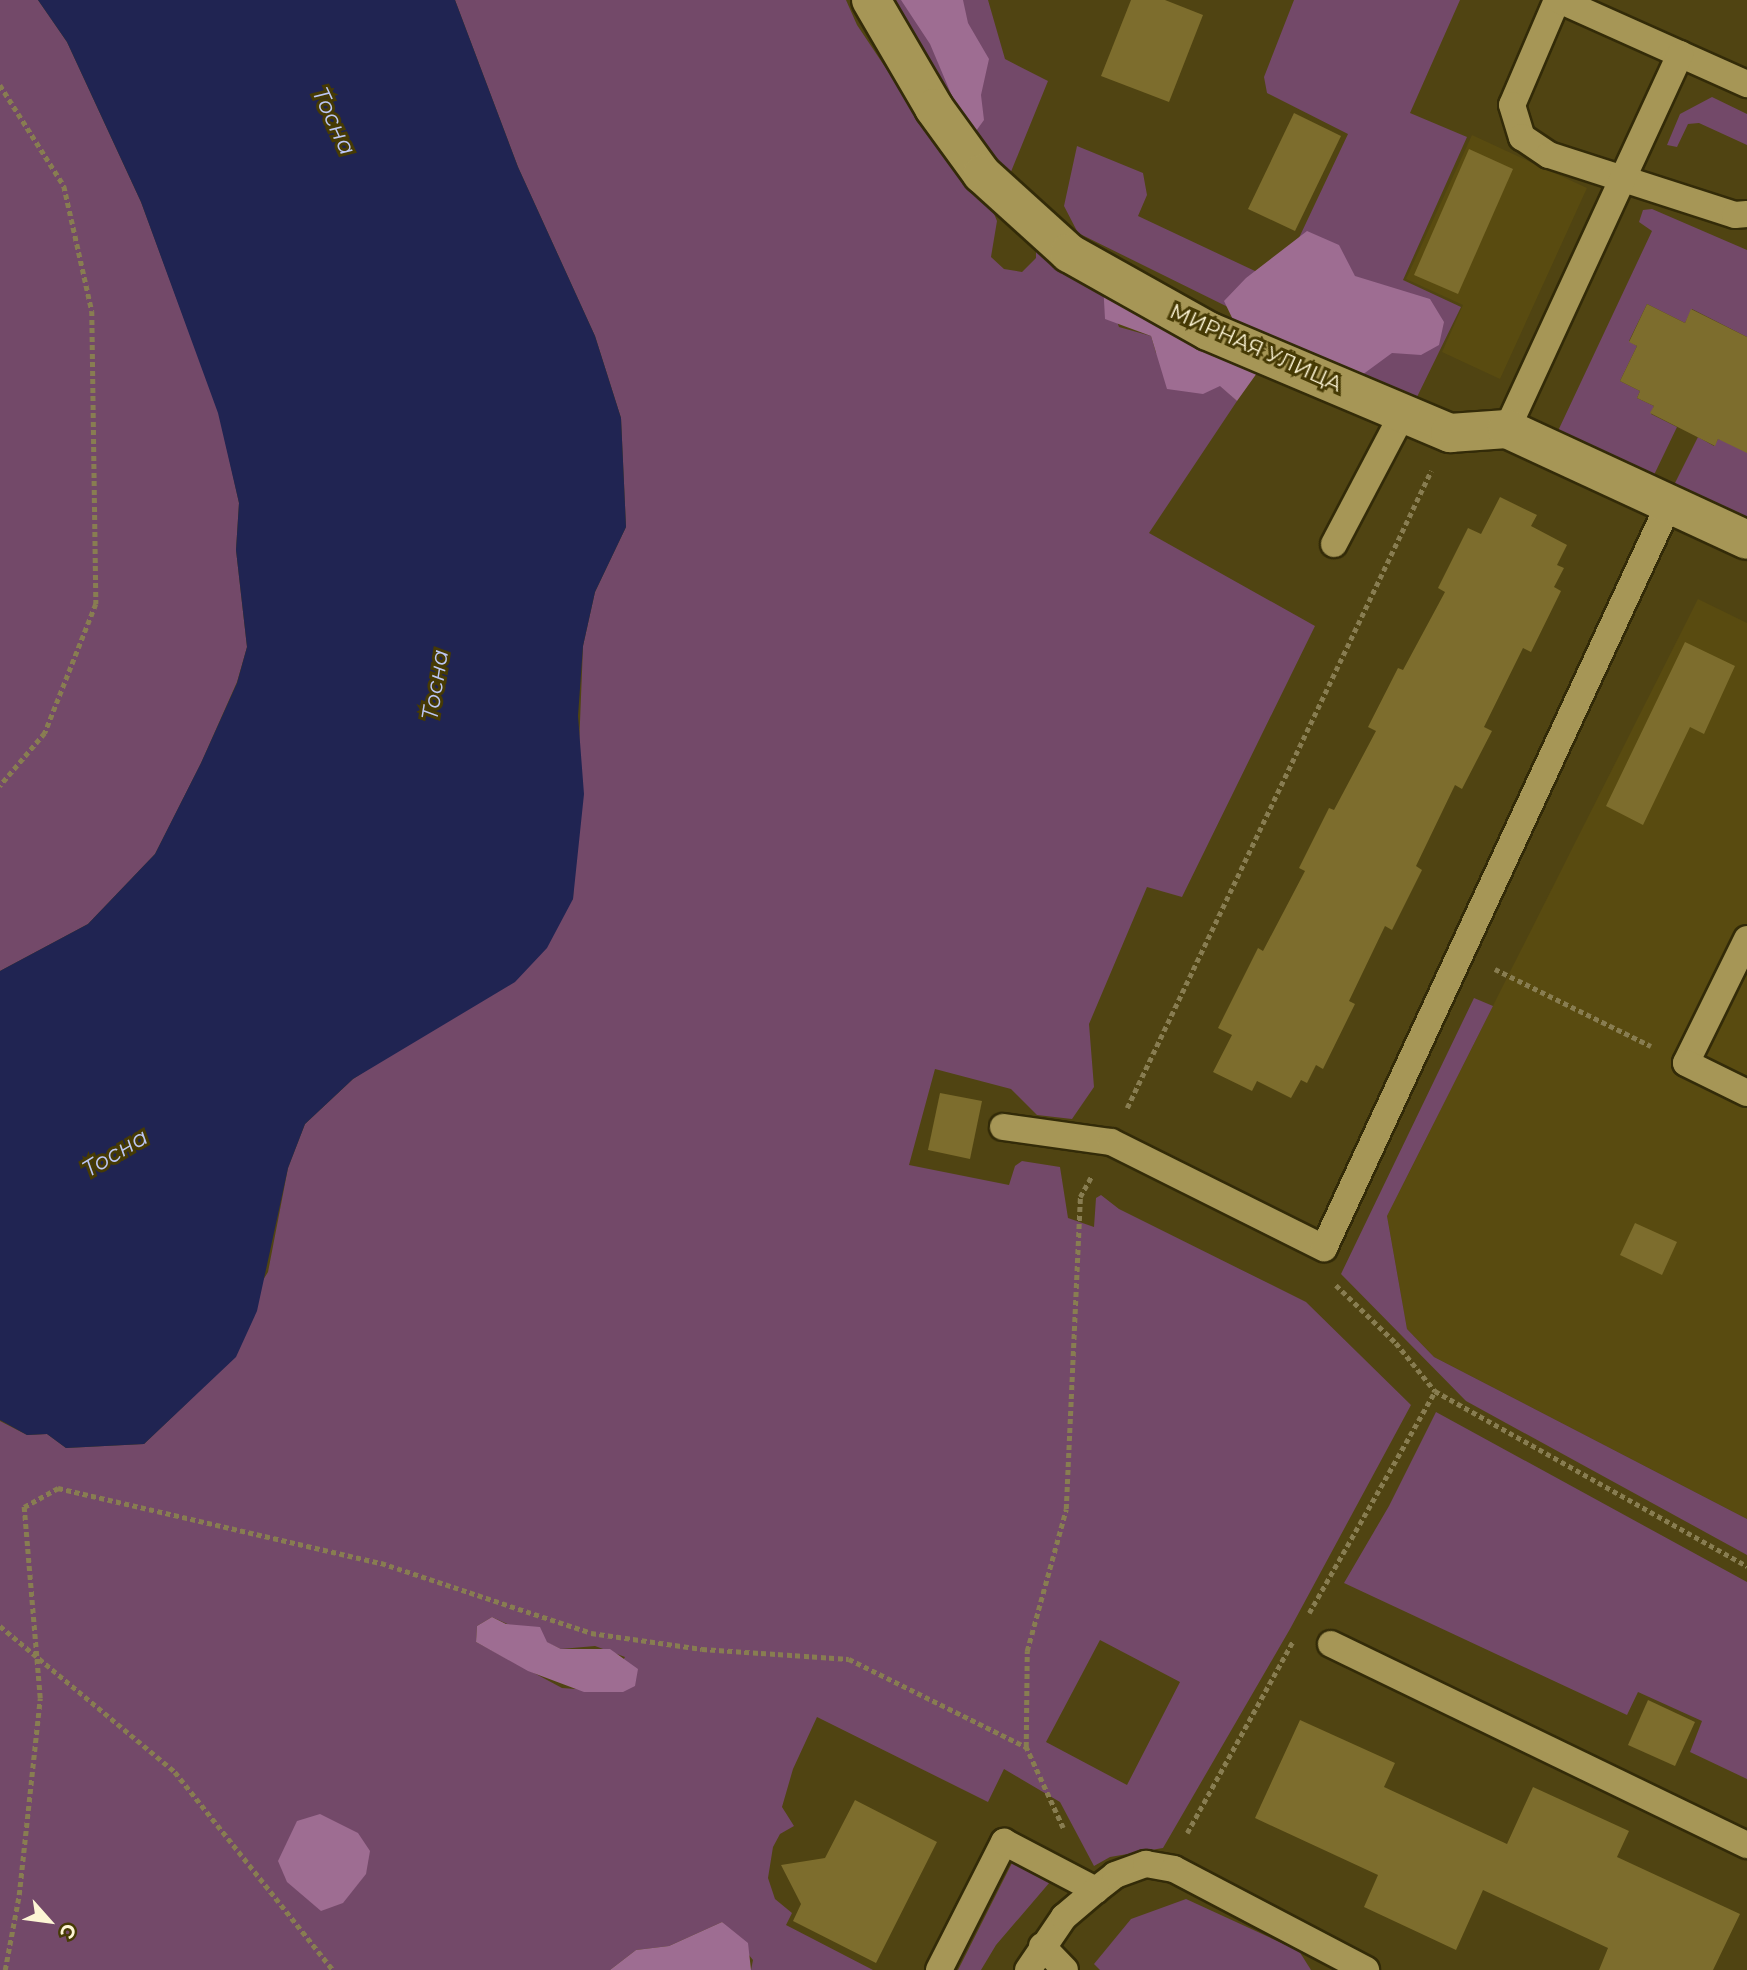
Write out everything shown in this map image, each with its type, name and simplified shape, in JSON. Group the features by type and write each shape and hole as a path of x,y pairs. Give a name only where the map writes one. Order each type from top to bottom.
{"street":[{"name":"МИРНАЯ УЛИЦА","path":"871,0 934,108 982,174 1069,253 1208,331 1450,433 1507,429 1747,540"}],"lane":[{"path":"1747,84 1558,0 1512,105 1522,136 1549,155 1735,215 1747,214"},
{"path":"1507,429 1679,54"},
{"path":"1334,544 1403,413"},
{"path":"1003,1128 1111,1142 1324,1248 1669,504"},
{"path":"1747,939 1686,1063 1747,1093"},
{"path":"1331,1644 1747,1845"},
{"path":"939,1970 1004,1842 1096,1890"},
{"path":"1028,1970 1064,1917 1115,1875 1146,1864 1174,1869 1366,1970"},
{"path":"1042,1946 1065,1970"}],"path":[{"path":"0,85 64,186 92,311 96,579 96,604 45,733 0,786"},
{"path":"1054,1809 1026,1747 1027,1651 1066,1509 1080,1196 1111,1142 1450,433"},
{"path":"1460,952 1686,1063"},
{"path":"1305,1620 1435,1391 1747,1566"},
{"path":"5,1970 31,1794 40,1698 24,1507 58,1489 381,1563 591,1633 702,1650 849,1659 1026,1747"},
{"path":"0,1626 35,1652 175,1772 333,1970"},
{"path":"1180,1845 1298,1632"}],"shaded area":[{"path":"0,0 38,0 67,42 141,202 219,413 239,503 236,550 247,647 237,682 201,763 155,854 88,924 0,971"},
{"path":"455,0 846,0 857,25 952,167 990,204 997,221 991,257 1004,269 1022,272 1036,258 1036,240 1103,282 1119,327 1151,336 1156,353 1220,385 1237,401 1149,533 1315,626 1182,897 1147,887 1089,1024 1094,1087 1072,1119 1037,1115 1011,1089 935,1069 909,1165 1009,1185 1015,1166 1022,1161 1060,1167 1068,1218 1094,1227 1096,1198 1101,1195 1119,1209 1306,1302 1411,1405 1290,1629 1163,1848 1110,1857 1094,1866 1060,1802 1004,1769 988,1802 817,1717 793,1769 782,1807 794,1826 780,1834 773,1847 768,1878 775,1899 792,1913 786,1925 873,1970 751,1970 753,1960 722,1922 669,1946 636,1950 610,1970 0,1970 0,1421 27,1435 47,1434 66,1448 144,1444 187,1403 268,1272 288,1168 305,1124 353,1079 423,1033 573,899 583,646 595,592 626,527 621,418 595,336 518,167","holes":["492,1617 561,1649 595,1646 625,1657 603,1691 562,1688 476,1642 477,1626","1100,1640 1180,1682 1127,1785 1046,1742"]},
{"path":"888,0 988,0 1005,59 1048,81 1008,179 938,94"},
{"path":"901,0 963,0 968,23 989,59 981,95 984,120 976,131 960,115 930,44"},
{"path":"1294,0 1460,0 1410,113 1467,137 1403,280 1461,307 1416,399 1256,329 1348,134 1267,93 1264,77"},
{"path":"1712,97 1747,114 1747,145 1699,123 1688,124 1677,147 1667,145 1680,114"},
{"path":"1472,135 1587,188 1500,379 1442,352 1463,305 1406,279"},
{"path":"1077,146 1143,173 1147,195 1138,216 1272,279 1236,311 1078,233 1064,206"},
{"path":"1652,209 1747,250 1747,337 1692,309 1685,323 1647,304 1629,341 1637,346 1620,381 1640,391 1637,398 1654,406 1651,414 1677,427 1653,477 1557,433 1652,231 1639,222 1643,210"},
{"path":"1307,231 1339,245 1355,276 1430,299 1444,322 1439,345 1421,355 1392,353 1362,375 1236,326 1224,301 1246,278"},
{"path":"1103,282 1262,366 1237,401 1220,386 1203,394 1167,389 1151,336 1105,319"},
{"path":"1698,437 1714,446 1718,439 1747,445 1747,521 1674,485"},
{"path":"1698,599 1747,623 1747,1519 1434,1357 1407,1329 1387,1216"},
{"path":"1474,998 1493,1006 1387,1216 1407,1329 1434,1357 1747,1519 1747,1555 1466,1401 1341,1274"},
{"path":"1436,1412 1747,1582 1747,1779 1690,1752 1702,1721 1638,1692 1627,1715 1344,1583 1389,1506"},
{"path":"492,1617 506,1624 540,1627 547,1642 561,1649 610,1649 638,1669 635,1686 623,1692 584,1692 528,1671 476,1642 477,1626"},
{"path":"320,1814 358,1833 370,1851 366,1874 343,1903 321,1911 287,1882 278,1861 297,1821"},
{"path":"1012,1863 1050,1882 996,1945 981,1970 958,1970"},
{"path":"1186,1899 1299,1951 1311,1970 1100,1970 1094,1964 1131,1919"},
{"path":"722,1922 748,1943 751,1970 610,1970 636,1950 669,1946"}],"water":[{"name":"Тосна","path":"38,0 455,0 518,167 595,336 621,418 626,527 595,592 583,646 578,716 584,794 573,899 547,948 515,982 353,1079 305,1124 288,1168 257,1311 236,1357 144,1444 66,1448 47,1434 27,1435 0,1420 0,971 88,924 155,854 201,763 237,683 247,647 236,550 239,503 218,413 141,202 67,42"}],"building":[{"path":"1131,0 1165,0 1203,15 1169,102 1101,76"},
{"path":"1294,113 1341,136 1295,231 1248,209"},
{"path":"1469,149 1513,169 1458,294 1414,275"},
{"path":"1647,304 1685,323 1691,309 1747,337 1747,453 1718,439 1715,446 1650,413 1654,406 1637,398 1640,391 1620,381 1637,346 1629,342"},
{"path":"1500,497 1537,515 1531,526 1567,545 1557,565 1564,568 1554,587 1561,591 1531,652 1523,648 1484,727 1492,731 1462,789 1455,785 1416,866 1422,870 1392,930 1385,926 1349,1001 1355,1004 1323,1069 1316,1065 1307,1083 1301,1080 1291,1098 1257,1081 1252,1091 1213,1072 1232,1035 1218,1028 1258,948 1263,951 1305,871 1299,868 1329,808 1334,810 1376,731 1368,727 1398,668 1403,670 1445,592 1438,588 1468,528 1481,534"},
{"path":"1685,642 1735,666 1704,734 1690,727 1643,825 1606,806"},
{"path":"940,1093 982,1101 970,1159 928,1150"},
{"path":"1635,1223 1677,1242 1662,1275 1620,1255"},
{"path":"1648,1700 1695,1722 1675,1766 1628,1745"},
{"path":"1300,1720 1395,1763 1384,1787 1507,1844 1533,1787 1629,1831 1617,1857 1740,1914 1713,1970 1599,1970 1608,1948 1483,1890 1456,1950 1364,1907 1378,1875 1255,1818"},
{"path":"855,1800 937,1842 876,1963 793,1921 801,1904 781,1865 825,1858"}]}
